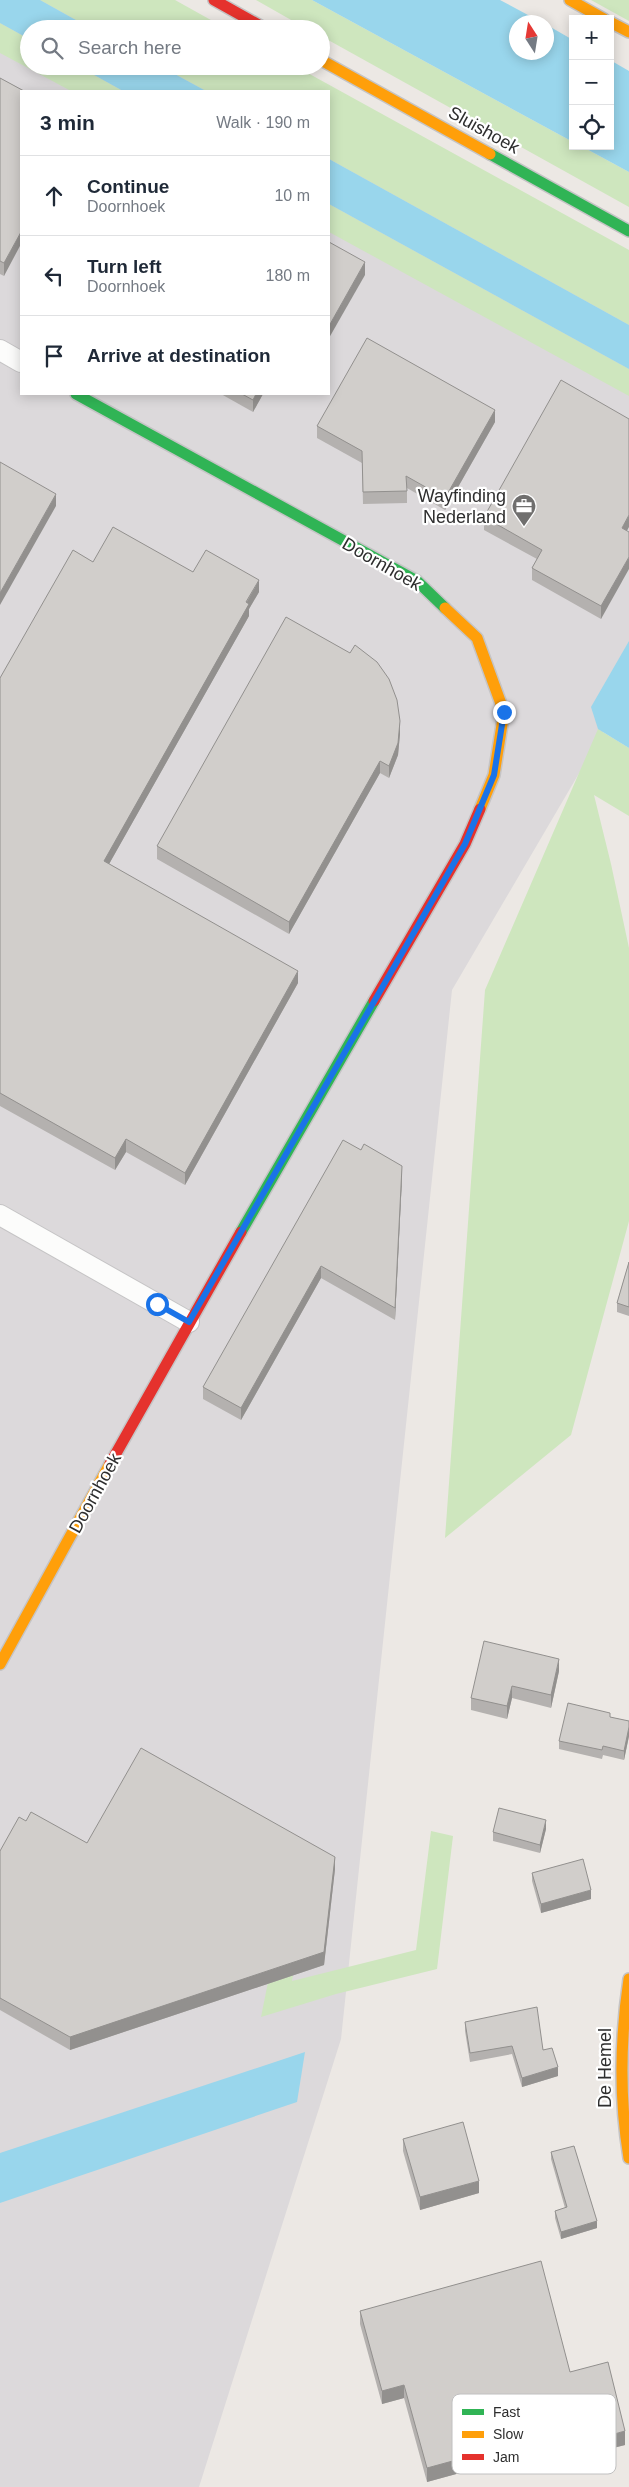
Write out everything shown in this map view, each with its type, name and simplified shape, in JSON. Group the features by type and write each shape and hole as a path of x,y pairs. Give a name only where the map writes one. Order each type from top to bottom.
{"street":[{"path":"214,0 250,20"},
{"path":"570,0 597,15"},
{"path":"614,24 629,32"},
{"name":"Sluishoek","path":"330,65 629,231"},
{"path":"0,350 20,361"},
{"name":"Doornhoek","path":"0,1664 189,1322 465,844 494,775 504,712 477,638 417,581 78,395"},
{"path":"0,1215 189,1322"},
{"name":"De Hemel","path":"629,1979 622,2021 620,2092 629,2158"}],"shaded area":[{"path":"0,0 54,0 91,20 20,20 20,75 194,75 221,90 20,90 20,395 330,395 330,149 629,310 629,688 452,990 341,2039 199,2487 0,2487"}],"green space":[{"path":"40,0 175,0 211,20 76,20"},
{"path":"256,0 312,0 569,140 569,150 588,150 629,172 629,207 330,41 330,20 291,20"},
{"path":"591,0 629,0 629,21"},
{"path":"0,23 20,34 20,64 0,53"},
{"path":"41,75 94,75 121,90 69,90"},
{"path":"177,75 311,75 629,250 629,325 330,160 330,90 204,90"},
{"path":"330,205 629,369 629,396 330,233"},
{"path":"598,729 629,748 629,816 594,795 629,948 629,1221 571,1435 445,1538 485,990"},
{"path":"431,1831 453,1836 437,1969 336,1994 261,2017 292,1863 310,1867 292,1981 416,1950"}],"water":[{"path":"0,0 40,0 76,20 20,20 20,34 0,23"},
{"path":"312,0 500,0 528,15 509,15 509,60 554,60 554,29 569,38 569,140"},
{"path":"614,62 629,71 629,172 588,150 614,150"},
{"path":"94,75 177,75 204,90 121,90"},
{"path":"330,160 629,325 629,369 330,205"},
{"path":"629,641 629,748 598,729 591,707"},
{"path":"305,2052 297,2102 0,2203 0,2153"}],"building":[{"path":"0,78 22,90 20,90 20,234 4,263 0,261"},
{"path":"330,243 365,262 330,324"},
{"path":"367,338 495,410 445,498 406,476 407,491 363,492 362,451 317,426"},
{"path":"561,380 629,419 629,515 622,528 629,532 629,557 601,606 532,568 542,550 484,517"},
{"path":"244,395 256,395 253,400"},
{"path":"0,462 56,494 0,593"},
{"path":"113,527 193,572 206,550 259,580 246,602 249,604 104,861 298,971 185,1173 126,1139 115,1158 0,1093 0,678 73,550 93,562"},
{"path":"286,617 350,653 355,645 377,662 389,679 397,700 400,721 398,743 389,766 380,761 289,922 157,846"},
{"path":"343,1140 361,1150 364,1144 402,1166 395,1308 321,1266 241,1408 203,1387"},
{"path":"629,1262 629,1307 617,1303"},
{"path":"484,1641 559,1659 551,1695 512,1686 507,1706 471,1698"},
{"path":"568,1703 610,1713 610,1717 629,1721 624,1751 603,1746 602,1750 559,1741"},
{"path":"141,1748 335,1857 324,1952 70,2037 0,1998 0,1851 19,1817 26,1821 31,1812 87,1843"},
{"path":"499,1808 546,1820 540,1845 493,1832"},
{"path":"583,1859 591,1890 541,1904 532,1873"},
{"path":"537,2007 543,2050 552,2048 558,2067 522,2078 512,2046 470,2053 465,2022"},
{"path":"463,2122 479,2181 420,2197 403,2139"},
{"path":"574,2146 597,2221 561,2232 555,2211 567,2207 551,2152"},
{"path":"541,2261 570,2372 608,2362 616,2394 452,2394 452,2461 427,2468 404,2385 382,2391 360,2311"},
{"path":"616,2394 625,2431 616,2434"}],"traffic: fast":[{"path":"490,154 629,231"},
{"path":"78,395 417,581 445,608"},
{"path":"241,1232 374,1001"}],"traffic: slow":[{"path":"570,0 597,15"},
{"path":"614,24 629,32"},
{"path":"330,65 490,154"},
{"path":"445,608 477,638 504,712 494,775 480,809"},
{"path":"0,1664 110,1464"},
{"path":"629,1979 622,2046 622,2091 629,2158"}],"traffic: jam":[{"path":"214,0 250,20"},
{"path":"374,1001 465,844 480,809"},
{"path":"110,1464 241,1232"}],"place":[{"name":"Wayfinding Nederland","path":"524,527"}],"route":[{"path":"157,1304 189,1322 465,844 494,775 504,712"}]}
